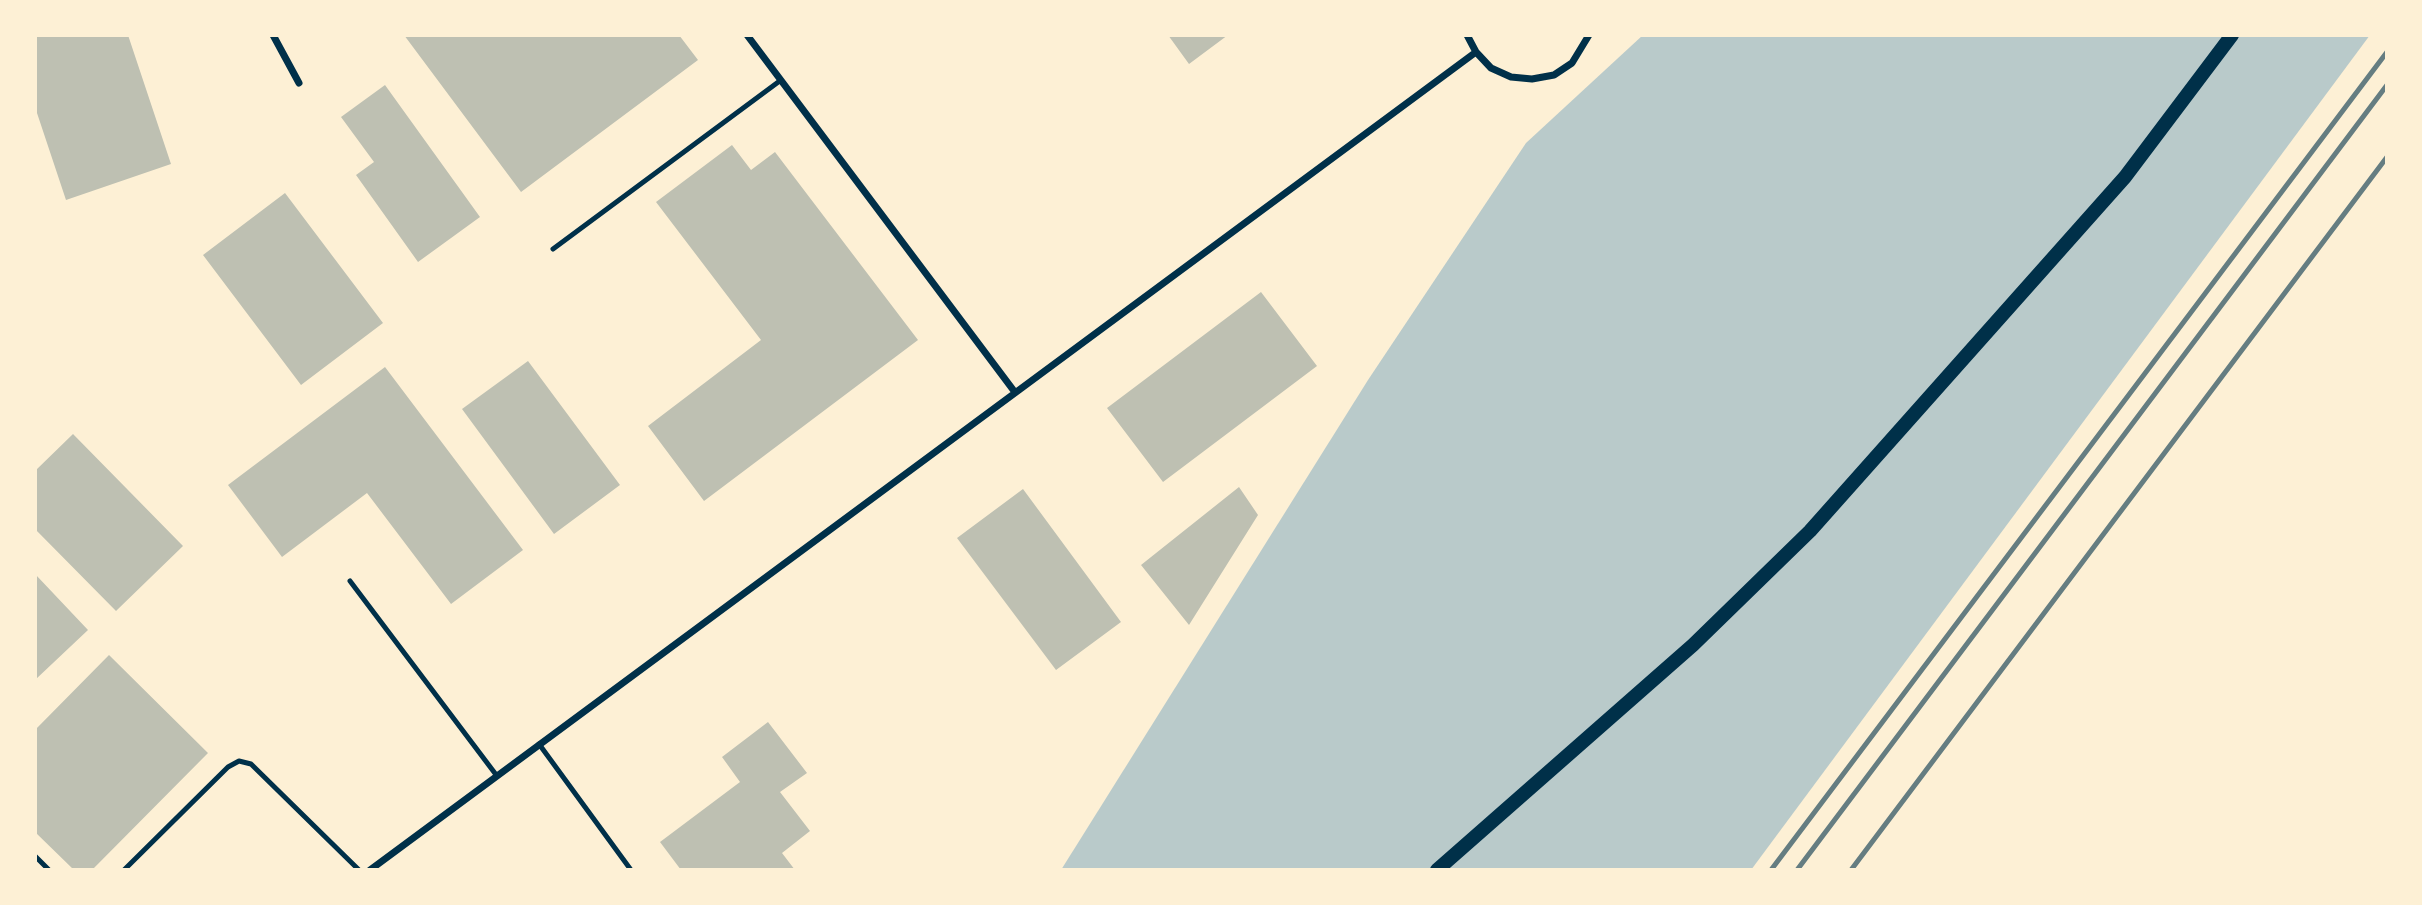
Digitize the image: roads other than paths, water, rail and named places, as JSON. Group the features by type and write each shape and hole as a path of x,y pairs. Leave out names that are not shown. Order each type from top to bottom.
{"main road":[{"path":"1437,870 1693,645 1810,531 2125,177 2232,35"}],"street":[{"path":"273,35 299,83"},
{"path":"747,35 1014,391"},
{"path":"1467,35 1476,52 1491,68 1532,79 1554,75 1572,63 1589,35"},
{"path":"370,870 1014,391 1476,52"}],"lane":[{"path":"553,249 781,79"},
{"path":"350,581 497,776"},
{"path":"539,744 631,870"},
{"path":"124,870 228,767 239,761 251,764 359,870"},
{"path":"35,856 49,870"}],"railway":[{"path":"1771,870 2387,52"},
{"path":"1797,870 2387,85"},
{"path":"1851,870 2387,157"}]}
